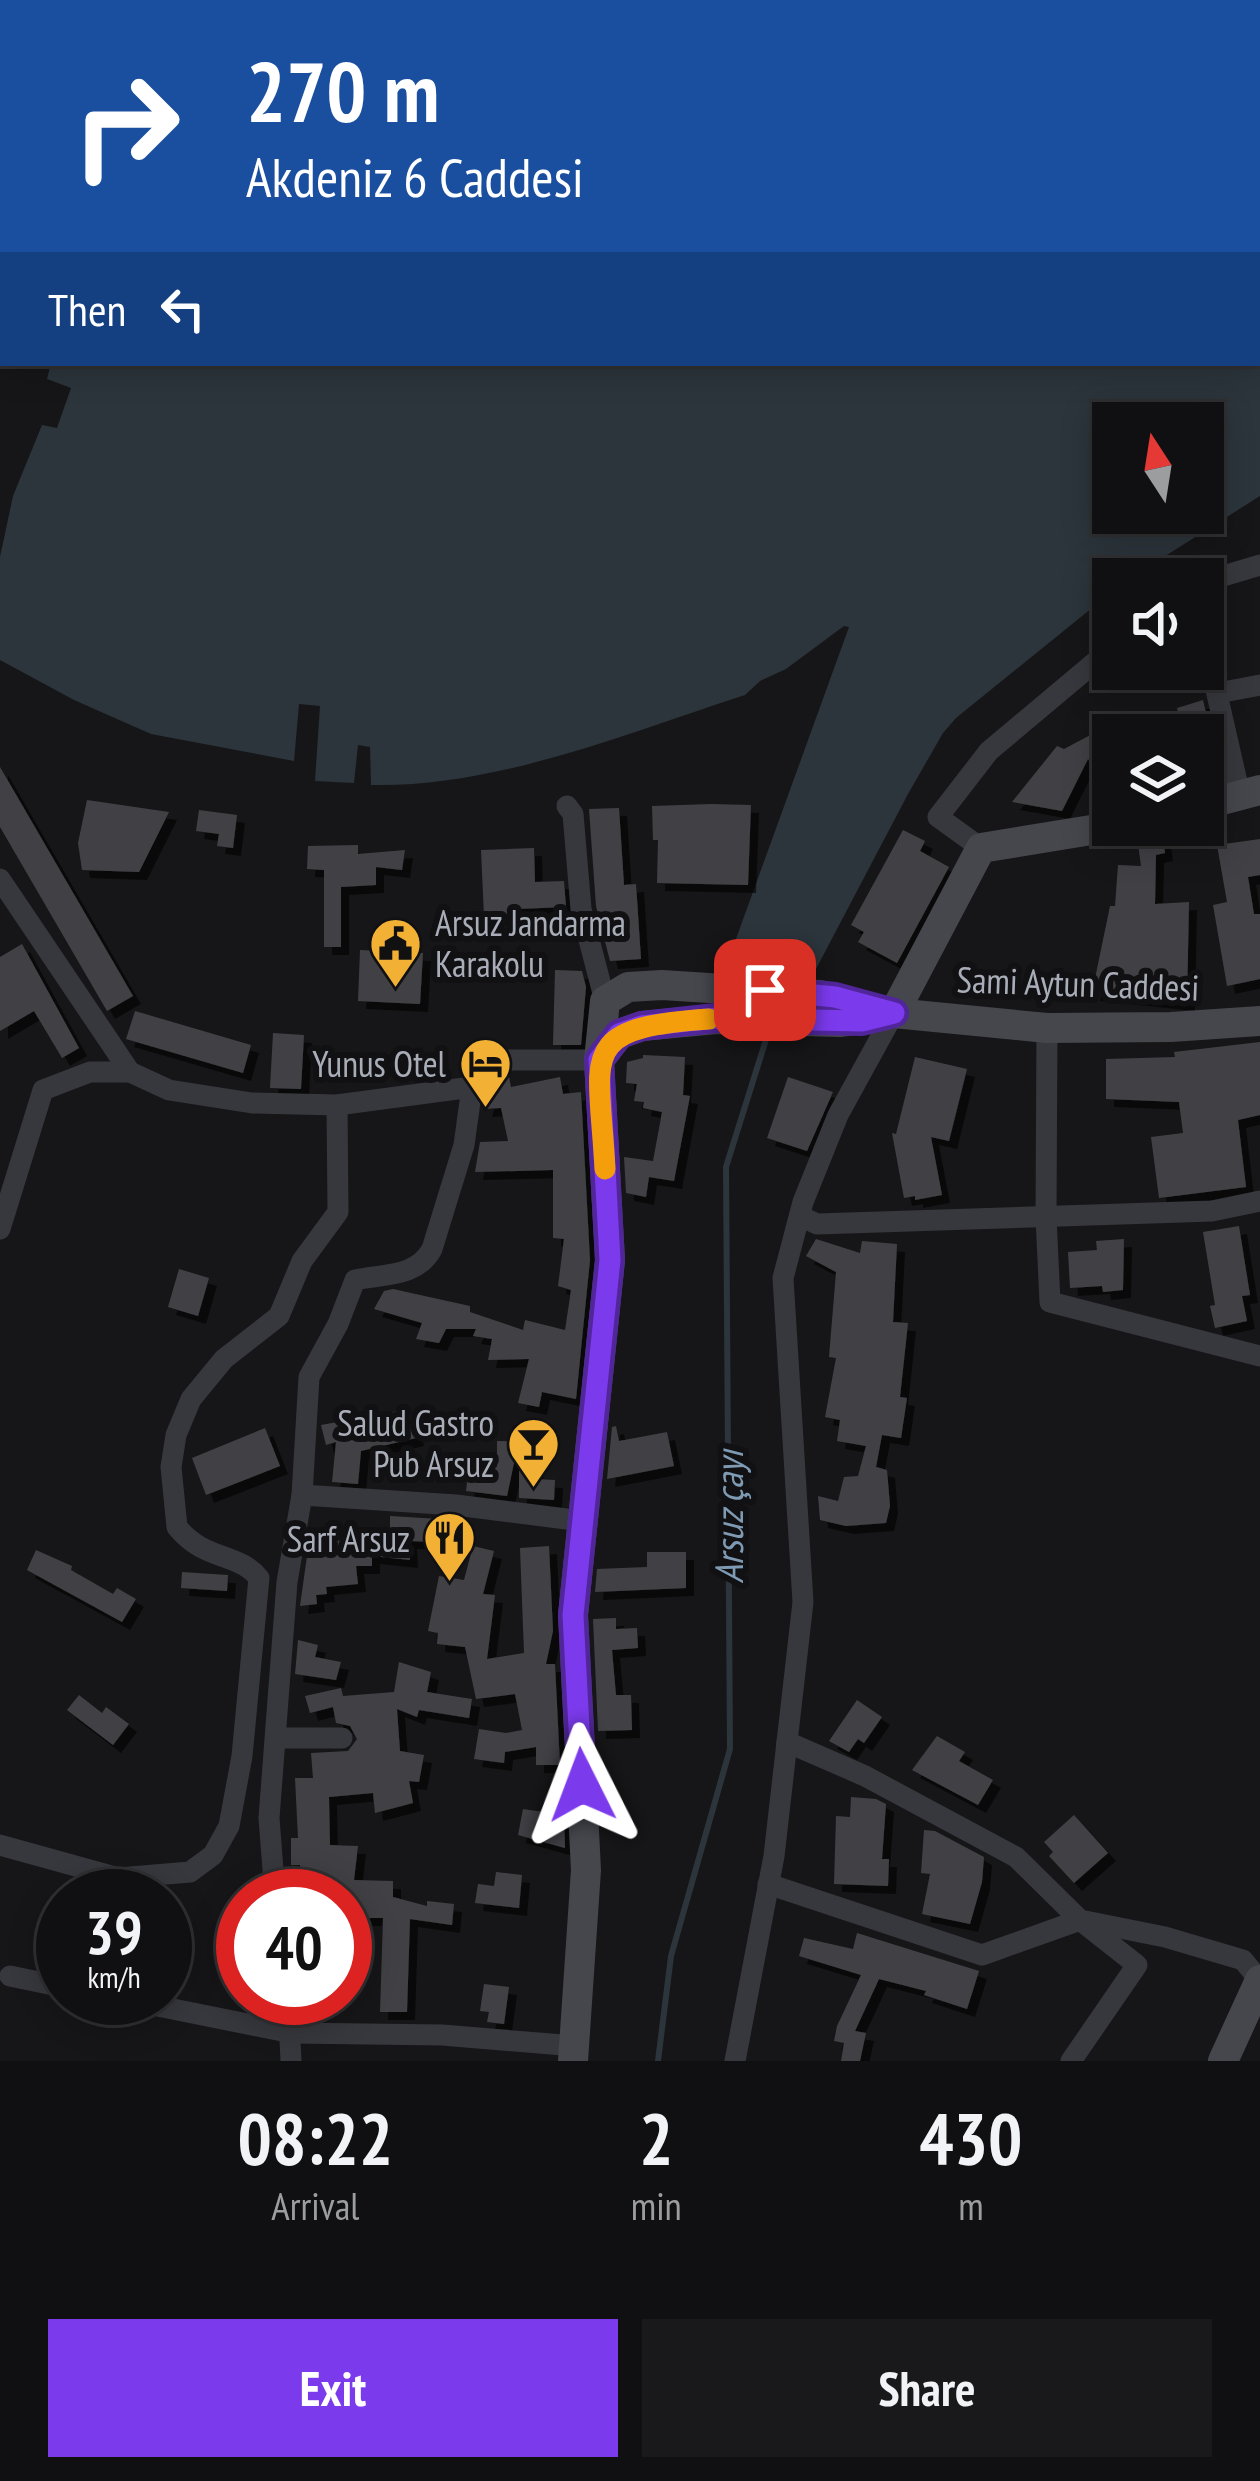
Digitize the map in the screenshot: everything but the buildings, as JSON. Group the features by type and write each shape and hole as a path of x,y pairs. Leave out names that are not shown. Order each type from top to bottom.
{"main road":[{"path":"894,1013 981,848 1092,830"},
{"path":"574,2054 586,1870 573,1615 610,1260 599,1060 605,1001 628,987 688,987 820,995 894,1013"},
{"path":"599,1060 619,1034 630,1028 688,1020 841,1022 894,1013"},
{"name":"Sami Aytun Caddesi","path":"894,1013 1047,1028 1193,1027 1260,1021"},
{"path":"1226,2055 1260,1980"},
{"path":"1226,2055 1260,2033"}],"street":[{"path":"1224,576 1260,565"},
{"path":"981,848 938,817 989,751 1092,665"},
{"path":"1218,693 1260,686"},
{"path":"1217,690 1250,792"},
{"path":"567,806 573,814 581,909 605,1001"},
{"path":"0,879 130,1072"},
{"path":"735,2061 768,1884 803,1602 783,1278 803,1202 838,1114 894,1013"},
{"path":"1047,1028 1050,1302 1260,1356"},
{"path":"273,1869 269,1818 287,1582 302,1495 309,1377 355,1280 424,1264 464,1145 472,1087 482,1071 498,1060 599,1060"},
{"path":"0,1229 44,1090 90,1072 130,1072 169,1090 252,1103 337,1105 472,1087"},
{"path":"0,1845 119,1878 190,1872 213,1855 230,1826 242,1756 259,1578 249,1566 209,1554 177,1527 171,1467 176,1435 191,1399 224,1359 279,1316 302,1261 338,1212 337,1105"},
{"path":"802,1217 817,1224 1046,1217 1212,1211 1260,1201"},
{"path":"302,1495 456,1505 582,1522"},
{"path":"277,1738 342,1738"},
{"path":"787,1742 866,1776 1016,1857 1080,1920 1137,1965"},
{"path":"768,1884 982,1955 1080,1920 1166,1937 1243,1960 1260,1980"},
{"path":"1071,2061 1137,1965 1166,1937"},
{"path":"10,1976 36,1981"},
{"path":"192,2013 292,2033 442,2036 574,2054"},
{"path":"291,2025 291,2061"}],"shaded area":[{"path":"50,366 1260,366 1260,496 1224,519 1224,402 1092,402 1092,534 1200,534 1162,558 1092,558 1092,608 943,733 816,969 724,972 849,627 745,695 561,755 465,778 371,785 370,747 358,745 354,783 315,781 320,706 299,704 294,761 151,734 0,660 0,557 13,496 42,425 57,428 71,388 47,379"}],"waterway":[{"name":"Arsuz çayı","path":"658,2061 671,1956 730,1749 726,1167 769,1030"}],"slow traffic":[{"path":"605,1169 599,1060 609,1045 630,1028 709,1019"}],"place":[{"name":"Arsuz Jandarma Karakolu","path":"396,989"},
{"name":"Yunus Otel","path":"485,1109"},
{"name":"Salud Gastro Pub Arsuz","path":"533,1489"},
{"name":"Sarf Arsuz","path":"449,1584"}],"route":[{"path":"582,1785 573,1615 610,1260 599,1060 619,1034 642,1026 716,1018 862,1021 894,1013 835,997 765,990"}]}
